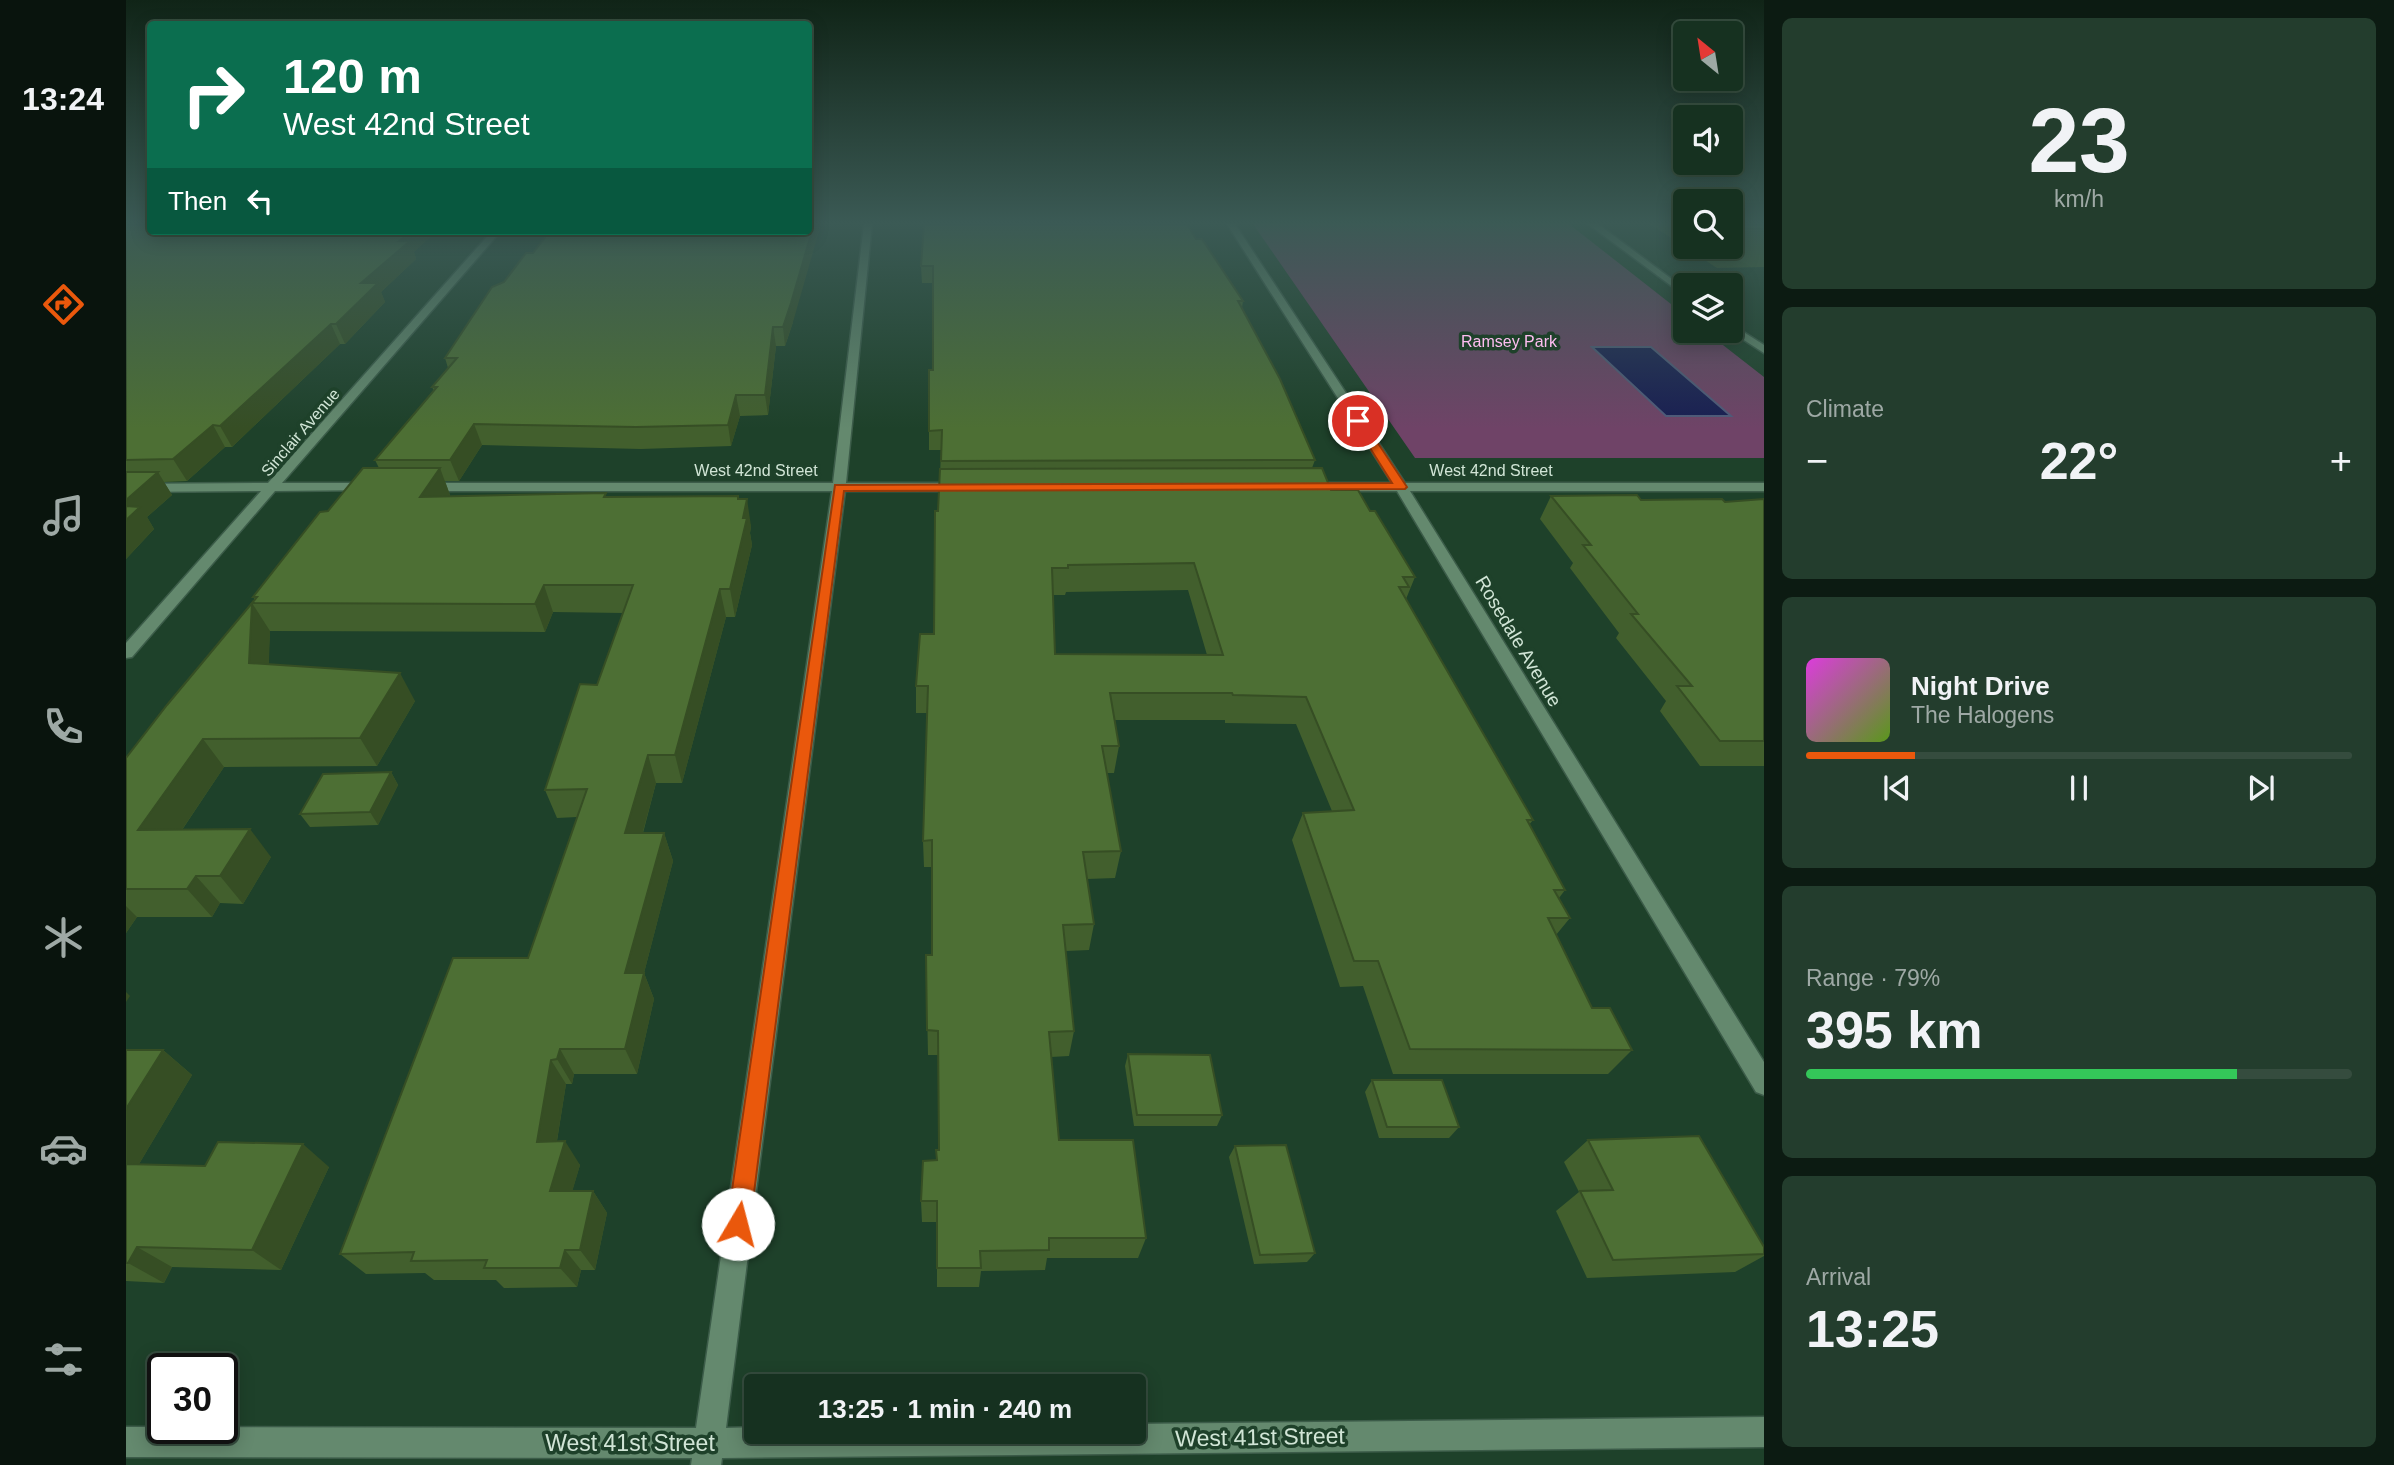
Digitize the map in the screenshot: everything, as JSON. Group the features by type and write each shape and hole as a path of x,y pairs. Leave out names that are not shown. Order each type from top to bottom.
{"street":[{"name":"Sinclair Avenue","path":"126,653 443,292"},
{"path":"707,1454 839,488 860,292"},
{"name":"Rosedale Avenue","path":"1275,292 1401,487 1764,1084"},
{"path":"1743,336 1764,351"},
{"path":"126,488 383,487"},
{"name":"West 42nd Street","path":"411,487 976,487"},
{"name":"West 42nd Street","path":"1291,487 1764,487"},
{"name":"West 41st Street","path":"126,1442 707,1454 1764,1432"}],"green space":[{"name":"Ramsey Park","path":"1300,292 1656,292 1673,306 1673,343 1720,343 1764,377 1764,458 1415,458"}],"shaded area":[{"path":"1592,347 1651,347 1731,416 1666,416"}],"building":[{"path":"126,292 368,292 220,426 213,425 173,459 126,460"},
{"path":"488,292 794,292 783,327 773,327 765,395 736,395 728,425 636,427 474,424 450,460 375,460 437,387 432,387 457,358 445,358"},
{"path":"933,292 1237,292 1243,301 1238,301 1280,379 1315,460 941,461 942,430 929,431 929,370 933,370"},
{"path":"363,468 440,468 420,497 606,493 604,497 738,496 738,499 747,499 743,518 747,518 730,589 720,589 675,755 648,755 625,833 664,833 625,973 644,973 625,1049 560,1049 557,1059 551,1060 537,1142 565,1141 550,1191 593,1191 580,1250 565,1250 560,1268 484,1268 487,1260 411,1261 414,1252 340,1254 453,958 528,958 587,789 545,790 580,684 597,685 633,585 544,585 535,604 252,603 257,597 253,597 320,512 328,511"},
{"path":"1322,468 1331,490 1358,490 1370,511 1375,511 1415,577 1403,577 1409,587 1399,587 1533,820 1527,820 1565,890 1554,890 1570,918 1548,918 1592,1008 1610,1008 1632,1050 1410,1049 1378,961 1354,961 1303,813 1354,810 1306,697 1232,693 1110,693 1119,746 1102,746 1121,851 1083,852 1094,924 1063,925 1074,1031 1049,1032 1059,1140 1133,1140 1146,1238 1049,1238 1049,1250 980,1251 981,1268 937,1268 937,1201 921,1201 923,1161 937,1160 936,1150 939,1150 938,1031 927,1030 926,955 932,955 932,840 923,841 928,686 916,686 920,634 934,634 935,511 938,511 940,469","holes":["1194,563 1223,655 1055,654 1052,568 1068,568 1068,565"]},
{"path":"126,472 158,472 126,500"},
{"path":"1637,495 1641,500 1722,499 1725,502 1764,499 1764,741 1720,741 1677,686 1692,686 1631,614 1638,614 1583,545 1591,545 1551,496"},
{"path":"126,506 140,507 126,520"},
{"path":"252,603 249,663 400,673 360,738 203,739 138,830 250,829 220,876 196,876 187,889 126,889 126,758"},
{"path":"391,772 370,812 300,814 323,774"},
{"path":"126,1050 163,1050 126,1109"},
{"path":"1128,1054 1210,1055 1222,1115 1137,1115"},
{"path":"1372,1080 1442,1080 1459,1127 1387,1127"},
{"path":"1699,1136 1764,1247 1764,1254 1613,1260 1580,1191 1613,1190 1588,1140"},
{"path":"218,1142 303,1144 252,1250 137,1247 126,1263 126,1164 205,1166"},
{"path":"1286,1145 1315,1253 1260,1255 1235,1146"}],"route":[{"path":"738,1224 839,488 1401,487 1358,421"}]}
